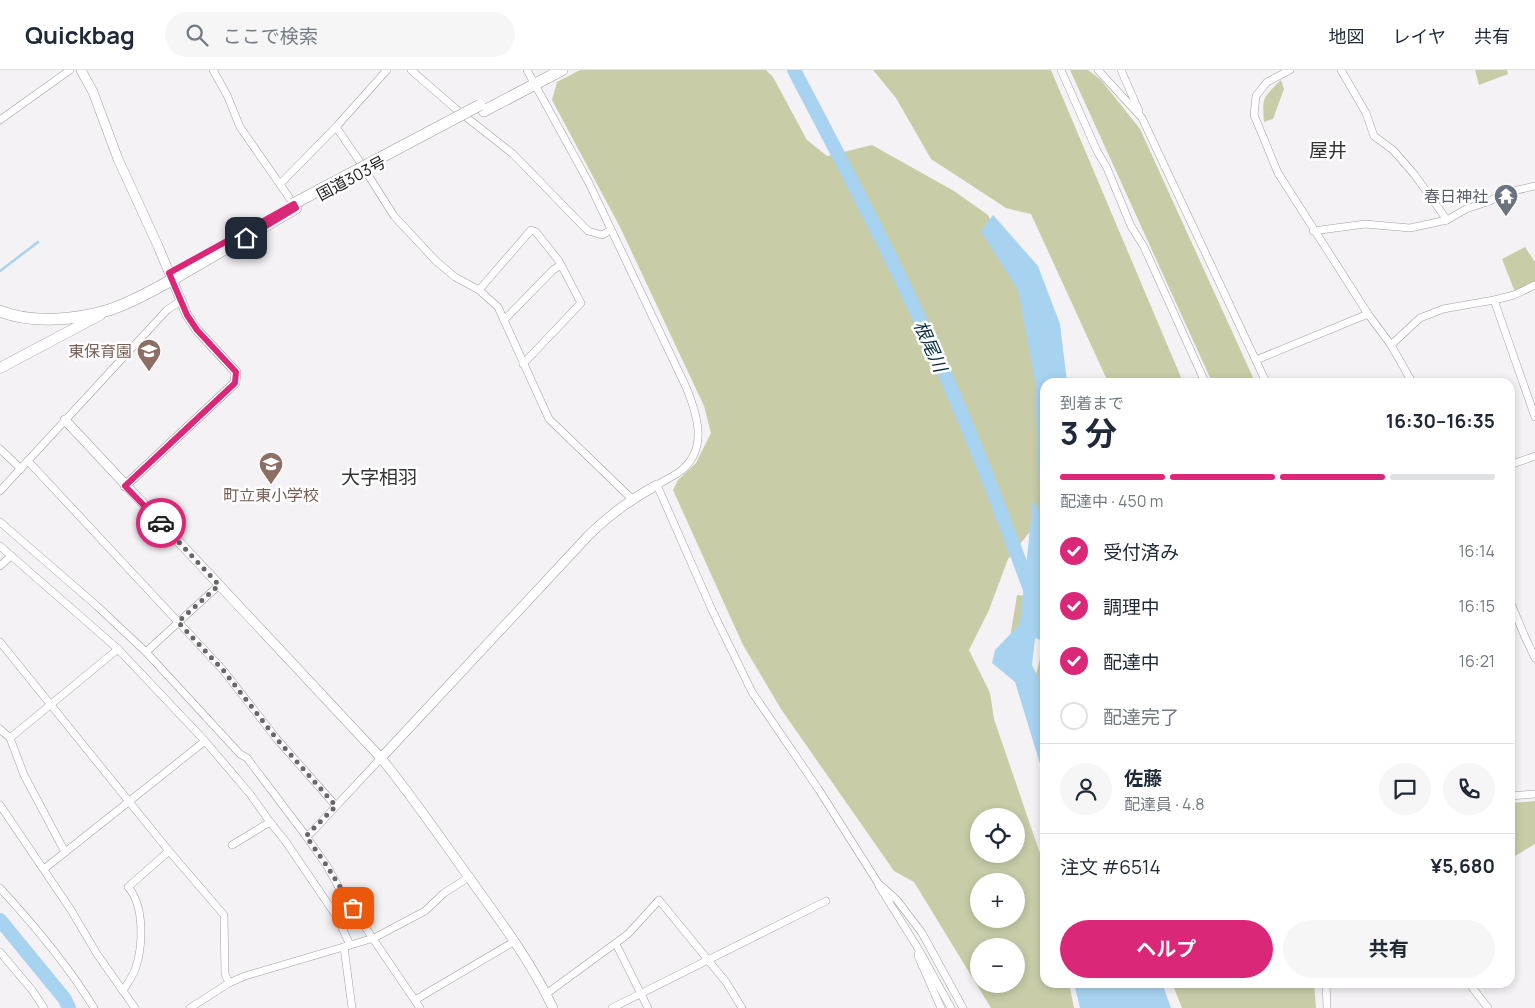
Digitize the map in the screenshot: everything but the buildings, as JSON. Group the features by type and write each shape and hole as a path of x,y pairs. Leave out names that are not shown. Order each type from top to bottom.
{"highway":[{"name":"国道303号","path":"0,311 12,316 27,318 54,318 82,316 110,309 295,206 482,108 531,78 562,70"},
{"name":"国道303号","path":"0,311 51,312 81,309 108,302 171,276"}],"main road":[{"path":"0,368 110,309"}],"street":[{"path":"0,120 70,70"},
{"path":"81,70 93,92 118,159 187,315 197,330 236,372 235,383 125,486"},
{"path":"213,70 227,95 240,127 295,206"},
{"path":"280,184 388,70"},
{"path":"412,70 456,109 513,154 588,231 602,235 612,230"},
{"path":"1061,70 1107,168 1131,226 1144,247 1203,378"},
{"path":"1098,70 1142,118"},
{"path":"1121,70 1264,378"},
{"path":"1290,70 1267,82 1256,96 1254,115 1278,173 1410,378"},
{"path":"1341,70 1366,114 1374,136 1393,150 1414,174 1447,220"},
{"path":"306,836 606,518 632,499 679,472 690,460 696,448 699,429 696,412 686,387 589,183 531,78"},
{"path":"336,127 394,216 436,261 455,277 478,290 498,306 550,420 632,499"},
{"path":"1314,231 1365,224 1410,228 1447,220 1466,209 1490,201 1504,193 1535,186"},
{"path":"478,290 531,230 536,232 561,265 581,303 523,364"},
{"path":"504,320 553,270 561,265"},
{"path":"1390,345 1420,318 1442,309 1514,295 1535,285"},
{"path":"0,491 167,310 182,300"},
{"path":"1494,300 1535,417"},
{"path":"1256,360 1368,314"},
{"path":"65,420 381,758 405,788 514,941 553,1008"},
{"path":"0,448 21,469"},
{"path":"1515,463 1535,456"},
{"path":"28,461 223,670 276,738 336,806"},
{"path":"657,485 716,618 752,692 819,790 878,883 897,900 922,933 963,1008"},
{"path":"0,522 97,606 146,652 240,754 247,758 327,866 342,893 420,1008"},
{"path":"0,546 118,649 205,741 250,794 286,842 337,917 347,946 350,1007"},
{"path":"0,566 11,556"},
{"path":"146,652 219,585"},
{"path":"1515,614 1535,658"},
{"path":"0,642 169,851 224,915 226,974 229,983"},
{"path":"10,738 118,649"},
{"path":"0,729 10,738 24,775 65,852"},
{"path":"44,868 205,741"},
{"path":"1515,796 1535,794"},
{"path":"0,804 44,868 97,954 135,1008"},
{"path":"232,845 270,822"},
{"path":"123,991 134,970 142,943 138,904 128,887 169,851"},
{"path":"190,1008 229,983 275,966 374,938 425,911 444,893 469,877"},
{"path":"878,883 879,888 920,950 951,1008"},
{"path":"0,888 26,916 67,968 94,1008"},
{"path":"546,994 616,944 628,934 659,900 726,982 742,1008"},
{"path":"612,1008 826,901"},
{"path":"415,1000 514,941"},
{"path":"616,944 648,1008"},
{"path":"920,950 918,956 941,1008"},
{"path":"0,952 32,990 44,1008"},
{"path":"1326,988 1326,1008"},
{"path":"1473,988 1488,1008"}],"green space":[{"path":"580,70 766,70 773,77 807,140 827,156 872,145 954,191 988,215 1031,302 1044,378 1040,378 1040,519 1008,559 989,610 969,650 990,693 994,719 1024,808 970,808 970,863 1025,863 1025,810 1040,853 1040,988 1070,988 1074,1008 991,1008 982,993 1025,993 1025,938 970,938 970,974 914,882 894,871 781,709 743,645 673,490 678,480 696,463 711,433 704,406 620,227 552,100 557,82"},
{"path":"873,70 1051,70 1181,378 1106,378 1031,214 1006,208 931,159 896,98"},
{"path":"1070,70 1088,70 1101,80 1140,129 1253,378 1210,378"},
{"path":"1475,70 1507,70 1508,74 1479,85"},
{"path":"1281,80 1284,89 1273,119 1264,122 1263,107 1265,98 1270,90"},
{"path":"1525,247 1535,262 1535,283 1515,292 1502,259"},
{"path":"1017,595 1040,597 1040,604 1009,644"},
{"path":"1040,658 1040,731 1028,708"},
{"path":"1535,801 1535,844 1515,856 1515,803"},
{"path":"1174,988 1314,988 1316,1008 1182,1008"}],"water":[{"path":"993,215 1038,266 1060,324 1067,378 1040,378 1040,511 1035,381 1018,290 981,231"},
{"path":"1033,500 1040,511 1040,640 1035,638 1032,665 1040,680 1040,764 1015,682 992,663 995,650 1020,624"},
{"path":"1075,988 1164,988 1171,1008 1080,1008"}],"waterway":[{"name":"根尾川","path":"794,70 880,236 942,368 982,463 1031,592"},
{"path":"0,271 38,242"},
{"path":"0,920 64,998 69,1008"}],"way so far":[{"path":"161,523 219,585 178,622 223,670 276,738 336,806 306,836 353,908"}],"place":[{"name":"春日神社","path":"1506,217"},
{"name":"東保育園","path":"149,372"},
{"name":"町立東小学校","path":"271,485"}],"district":[{"name":"屋井","path":"1328,150"},
{"name":"大字相羽","path":"379,477"}],"route":[{"path":"161,523 125,486 235,383 236,372 197,330 187,315 169,273 294,204 296,208 246,238"}]}
